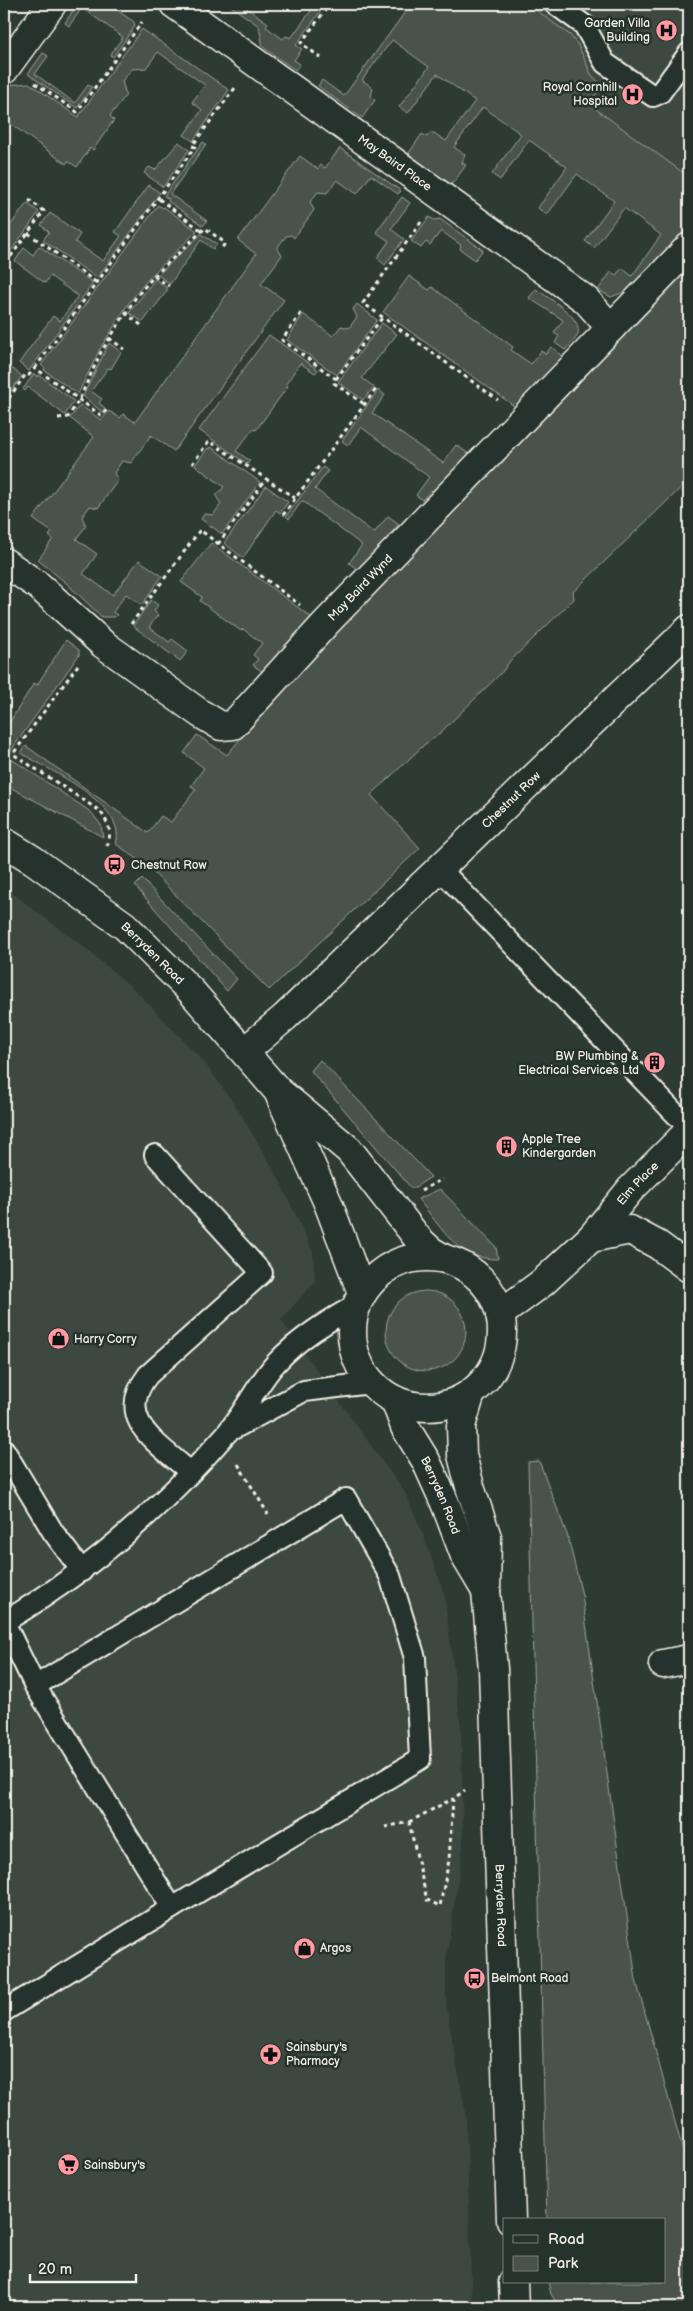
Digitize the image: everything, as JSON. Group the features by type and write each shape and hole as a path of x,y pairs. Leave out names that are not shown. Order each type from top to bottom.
{"street":[{"path":"4,70 52,4"},
{"name":"May Baird Place","path":"174,4 586,300 611,328"},
{"name":"May Baird Wynd","path":"4,562 46,591 103,644 214,723 225,728 237,724 285,667 326,623 689,247"},
{"name":"Chestnut Row","path":"245,1051 285,1018 689,629"},
{"name":"Berryden Road","path":"4,842 33,860 125,926 191,991 278,1090 349,1150 419,1240 431,1251 443,1258"},
{"name":"Berryden Road","path":"278,1090 328,1203 359,1299"},
{"name":"Elm Place","path":"500,1314 542,1283 591,1238 630,1190 689,1130"},
{"path":"591,1238 630,1230 658,1245 689,1268"},
{"path":"424,1256 443,1258 463,1265 480,1278 493,1294 500,1314 502,1332 500,1350 494,1366 484,1381 471,1393 453,1402 434,1407 414,1406 395,1400 371,1383 359,1366 352,1346 351,1325 359,1299 373,1278 397,1263 424,1256"},
{"name":"Berryden Road","path":"471,1393 461,1426 462,1455 470,1487 487,1537 486,1591 494,1669 511,2218"},
{"name":"Berryden Road","path":"395,1400 405,1427 426,1461 445,1503 464,1556 486,1591"},
{"path":"663,1664 689,1659"},
{"path":"513,2284 514,2307"}],"lane":[{"path":"555,4 584,25 605,63 653,96 660,93 689,53"},
{"path":"440,869 689,1130"},
{"path":"155,1155 262,1273 148,1375 139,1386 134,1400 135,1417 142,1430 190,1472"},
{"path":"172,1908 35,1686 4,1622 50,1594 82,1571 152,1511 224,1436 276,1363 315,1329 359,1299"},
{"path":"224,1436 304,1391 371,1383"},
{"path":"4,1450 53,1532 82,1571"},
{"path":"4,2011 420,1759 416,1658 390,1576 346,1499 35,1686"}],"path":[{"path":"321,58 301,43 330,4"},
{"path":"29,79 77,112 142,22"},
{"path":"4,405 26,374 29,375 35,368 159,199 195,147 192,146 236,86"},
{"path":"440,195 363,303 523,420"},
{"path":"159,199 202,231"},
{"path":"4,251 11,256 44,212 29,200"},
{"path":"58,418 68,417 79,400 109,338 125,313 154,276 205,228 225,243 222,248"},
{"path":"28,233 97,283"},
{"path":"154,276 169,286"},
{"path":"125,313 141,325"},
{"path":"301,313 282,340 336,379"},
{"path":"364,404 334,383 382,318"},
{"path":"109,338 124,349"},
{"path":"35,368 102,416 107,409"},
{"path":"283,515 376,389"},
{"path":"192,464 209,441 295,498"},
{"path":"218,544 266,479"},
{"path":"129,627 200,530 326,623"},
{"path":"81,662 13,754 100,811 111,832 106,848"},
{"path":"224,1436 282,1537"},
{"path":"385,1828 409,1822 453,1799 496,1768"},
{"path":"409,1822 427,1900 440,1906 449,1860 453,1799"}],"shaded area":[{"name":"Royal Cornhill Hospital","path":"450,4 689,4 689,177 599,111"},
{"path":"4,887 85,948 135,990 204,1062 239,1111 278,1177 313,1252 315,1281 281,1320 405,1493 423,1534 444,1593 461,1729 463,1847 446,1959 446,2004 466,2117 472,2307 4,2307"}],"green space":[{"path":"77,4 108,4 134,22 135,26 113,57 110,55 123,37 82,8 69,26 65,23"},
{"path":"228,4 241,4 268,23 266,27 283,39 286,36 291,38 316,4 326,4 296,45 302,49 294,60 300,64 295,70 263,47 259,26"},
{"path":"411,4 528,4 570,35 578,45 591,74 602,86 589,104 689,177 689,228 644,277 624,292 611,297 598,290 611,272 616,275 622,268 632,276 661,235 624,208 594,248 585,241 614,201 577,174 547,215 538,208 567,167 529,140 500,180 492,174 521,134 483,107 454,147 465,155 462,163 466,165 453,183 442,184 411,162 409,153 422,134 427,137 430,133 434,133 446,141 475,101 437,74 408,113 399,107 429,67 392,40 362,80 373,88 371,96 375,100 362,118 318,86 322,80 344,96"},
{"path":"142,29 229,90 193,141 184,135 202,110 192,102 205,85 158,52 146,68 132,69 122,81 126,95 110,116 114,120 93,150 90,148 77,167 68,161 66,164 4,119 4,89 7,85 29,83 78,117"},
{"path":"43,53 48,56 35,74 75,103 88,85 92,87 77,108 28,74"},
{"path":"179,142 189,150 163,187 144,173 149,167 155,170"},
{"path":"203,142 206,144 170,194 207,221 203,226 168,201 169,199 164,196"},
{"path":"340,148 401,191 398,194 371,175 357,194 337,180 327,193 318,192 310,202 314,210 294,238 291,235 286,236 277,248 282,255 261,284 284,300 174,451 151,435 131,463 122,461 114,473 118,480 98,508 90,506 82,517 86,526 76,539 97,554 83,574 113,595 139,560 162,576 142,605 126,594 113,612 117,615 115,617 102,617 65,582 38,560 53,539 49,536 52,532 33,519 94,437 70,418 80,405 101,420 109,411 120,418 123,414 135,422 256,254 238,240 300,156 318,169 321,165 325,168"},
{"path":"149,185 160,193 97,278 43,240 49,232 41,225 50,213 80,234 75,242 103,261 121,236 115,232"},
{"path":"402,197 410,203 391,229 404,239 385,265 377,258 389,241 376,232"},
{"path":"27,203 39,212 11,251 4,246 4,234"},
{"path":"158,205 164,207 197,231 149,278 128,304 100,349 78,394 44,370 45,368 41,365"},
{"path":"429,217 434,220 440,219 483,250 475,260 460,249 461,245 441,231 430,245 426,242 421,248 411,241"},
{"path":"201,234 217,244 213,249 201,240 170,284 158,275"},
{"path":"39,246 93,283 29,371 19,363 53,316 60,321 78,296 50,276 45,283 15,261 24,248 33,255"},
{"path":"689,264 689,480 573,592 574,599 509,662 503,671 436,737 425,744 371,795 420,848 269,990 146,865 116,844 116,829 110,815 98,802 66,779 21,753 26,746 148,833 161,816 171,822 196,789 191,786 204,768 184,753 197,735 227,755 293,675"},
{"path":"409,276 429,290 432,287 513,347 511,350 531,364 541,351 546,354 551,347 566,358 517,408 383,312"},
{"path":"155,279 167,288 167,291 143,322 129,313"},
{"path":"536,289 563,308 575,321 578,334 565,350 555,343 559,336 554,333 563,320 529,298"},
{"path":"357,304 377,320 337,375 287,340 303,314 333,336 341,326 349,328 357,317 353,309"},
{"path":"382,323 397,334 362,378 374,387 363,400 338,382"},
{"path":"269,335 318,370 315,373 300,363 286,384 288,386 256,430 253,429 236,451 250,461 247,464 199,430"},
{"path":"109,343 121,352 111,369 108,368 91,391 102,399 99,403 105,408 102,412 83,396"},
{"path":"6,364 22,376 4,400 4,378 7,372 4,370"},
{"path":"34,374 38,377 39,375 74,401 65,415 28,387 25,391 23,389"},
{"path":"378,390 385,395 372,413 443,463 456,445 472,456 437,494 431,490 422,500 416,495 429,477 361,427 348,445 342,441"},
{"path":"211,447 260,482 222,534 201,519 204,514 213,515 221,504 216,496 224,487 195,465 208,448 210,449"},
{"path":"323,467 328,471 315,489 374,533 388,516 399,524 390,534 394,537 361,572 349,563 362,545 302,501 289,519 286,516"},
{"path":"266,486 288,502 280,513 276,510 243,558 224,543"},
{"path":"211,543 315,620 263,672 253,665 258,659 253,655 262,643 243,629 241,631 200,601 202,597 181,582"},
{"path":"151,600 158,605 154,611 158,615 149,627 169,642 172,639 188,651 180,661 133,626"},
{"path":"66,640 79,650 79,655 7,756 91,812 101,825 103,837 4,784 4,727 6,728 34,683 37,685"},
{"path":"142,879 237,979 227,991 135,886"},
{"path":"320,1060 431,1177 412,1189 311,1071"},
{"path":"440,1189 496,1247 498,1259 484,1258 472,1254 461,1248 443,1231 418,1199"},
{"path":"418,1291 434,1291 455,1302 466,1323 466,1339 455,1360 434,1371 418,1371 404,1365 392,1353 386,1339 386,1323 392,1309 404,1297"},
{"path":"539,1461 568,1537 582,1595 636,1980 689,2173 689,2307 559,2307 551,2294 548,2284 666,2284 666,2218 547,2218 528,1462"}],"place":[{"name":"Garden Villa Building","path":"666,30"},
{"name":"Royal Cornhill Hospital","path":"633,94"},
{"name":"Chestnut Row","path":"115,865"},
{"name":"BW Plumbing & Electrical Services Ltd","path":"655,1063"},
{"name":"Apple Tree Kindergarden","path":"506,1146"},
{"name":"Harry Corry","path":"58,1339"},
{"name":"Argos","path":"304,1948"},
{"name":"Belmont Road","path":"475,1978"},
{"name":"Sainsbury's Pharmacy","path":"270,2054"},
{"name":"Sainsbury's","path":"68,2165"}]}
